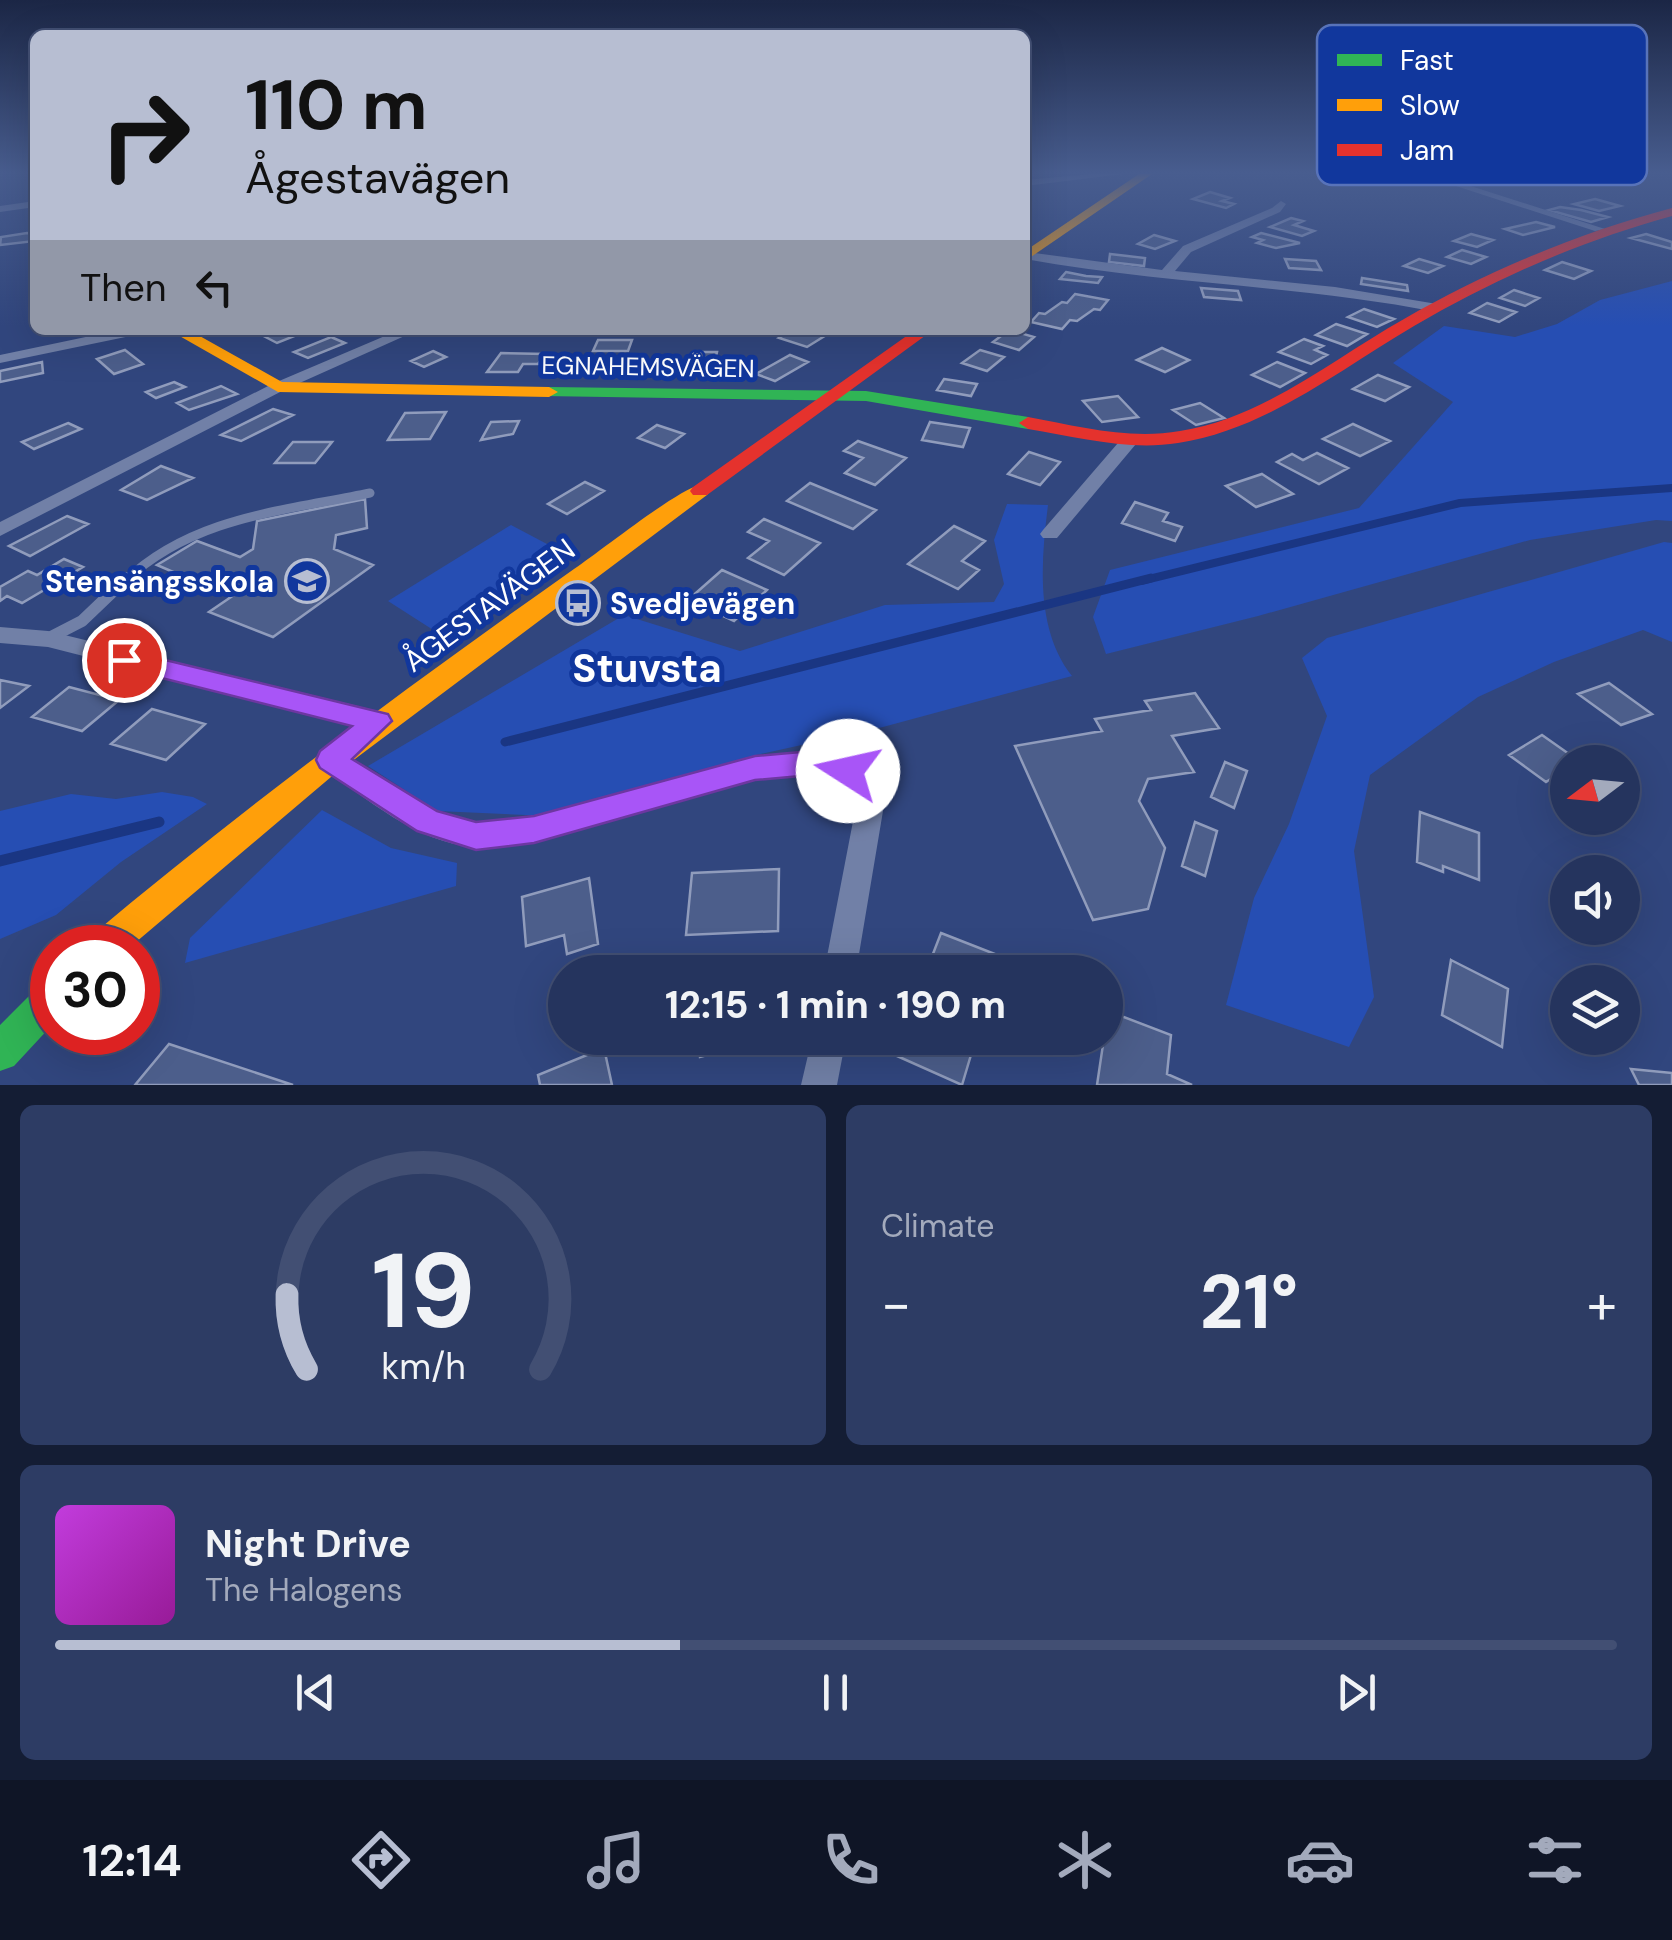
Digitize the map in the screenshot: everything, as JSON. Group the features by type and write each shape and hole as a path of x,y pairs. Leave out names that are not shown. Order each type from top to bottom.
{"street":[{"path":"1030,254 1072,225"},
{"path":"1164,276 1187,249 1243,225"},
{"path":"1585,225 1599,229"},
{"name":"EGNAHEMSVÄGEN","path":"186,335 278,387 866,396 1130,440 1163,440 1221,429 1547,248 1618,225"},
{"path":"1030,258 1164,276 1320,287 1437,308"},
{"path":"0,360 117,335"},
{"path":"0,530 278,387 400,335"},
{"name":"ÅGESTAVÄGEN","path":"129,925 202,860 378,721 918,335"},
{"path":"1050,534 1130,440"},
{"path":"0,635 48,639 378,721"},
{"path":"330,760 428,822 476,836 534,830 755,768 823,762 848,771 863,787 869,811 843,955"},
{"path":"0,1052 30,1021"},
{"path":"820,1085 826,1055"}],"lane":[{"path":"48,639 82,622 135,571 183,537 241,519 370,494"}],"shaded area":[{"path":"1672,281 1672,521 1656,520 1530,540 1106,654 1093,617 1110,570 1359,508 1453,402 1393,363 1444,326 1515,337 1557,324 1600,300"},
{"path":"1007,504 1048,505 1043,571 1046,616 1060,657 1072,676 883,727 756,755 550,816 437,811 368,766 624,615 740,651 885,605 994,602 1004,584 994,540"},
{"path":"511,525 564,553 441,635 388,601"},
{"path":"1664,542 1672,543 1672,642 1643,630 1554,662 1478,697 1370,775 1354,851 1374,997 1349,1047 1226,1005 1254,898 1289,824 1327,716 1302,658 1327,638"},
{"path":"162,792 193,797 207,804 121,862 56,915 0,939 0,811 71,794 116,799"},
{"path":"322,810 391,848 457,863 456,886 185,963 190,938"}],"building":[{"path":"1295,225 1314,231 1302,236 1270,227"},
{"path":"1524,225 1555,227 1523,235 1505,229"},
{"path":"30,233 30,242 0,245 1,237"},
{"path":"1261,233 1300,243 1276,248 1257,243 1263,240 1252,237"},
{"path":"1471,234 1493,240 1477,247 1454,241"},
{"path":"1646,234 1672,242 1672,249 1631,238"},
{"path":"1154,235 1175,241 1155,249 1138,244"},
{"path":"1462,250 1486,257 1471,264 1447,257"},
{"path":"1110,254 1145,258 1144,266 1109,262"},
{"path":"1285,259 1316,261 1321,270 1289,268"},
{"path":"1419,259 1443,266 1428,273 1404,266"},
{"path":"1562,262 1591,271 1574,279 1545,270"},
{"path":"1066,272 1102,277 1098,283 1060,279"},
{"path":"1362,278 1407,285 1408,291 1361,284"},
{"path":"1201,288 1238,291 1241,300 1204,297"},
{"path":"1514,290 1539,298 1525,306 1500,298"},
{"path":"1075,294 1108,300 1100,310 1094,309 1077,321 1070,320 1062,329 1031,322 1039,313 1067,303"},
{"path":"1487,303 1516,312 1499,322 1470,313"},
{"path":"1364,309 1394,319 1377,327 1348,317"},
{"path":"1336,324 1367,334 1347,346 1316,335"},
{"path":"262,335 297,335 277,343"},
{"path":"784,335 826,335 807,347 779,338"},
{"path":"1002,335 1034,337 1019,350 993,342"},
{"path":"331,337 345,343 308,358 294,352"},
{"path":"1304,339 1323,346 1315,350 1327,355 1311,364 1279,352"},
{"path":"598,340 632,340 628,351 593,351"},
{"path":"1162,348 1189,360 1165,372 1137,360"},
{"path":"125,350 143,364 114,374 97,359"},
{"path":"980,350 1004,357 987,371 962,363"},
{"path":"433,351 446,357 424,367 411,361"},
{"path":"693,352 717,352 714,366 690,367"},
{"path":"501,353 545,354 538,364 523,364 518,372 487,372"},
{"path":"790,355 808,362 775,381 756,374"},
{"path":"42,362 43,373 0,382 0,371"},
{"path":"1277,362 1305,373 1280,387 1252,375"},
{"path":"1378,375 1409,387 1385,401 1353,389"},
{"path":"944,379 977,384 971,396 937,390"},
{"path":"174,382 185,387 156,398 146,392"},
{"path":"221,386 237,394 189,410 177,403"},
{"path":"1118,396 1138,417 1102,422 1083,401"},
{"path":"1200,403 1224,418 1196,425 1173,410"},
{"path":"273,409 293,415 241,441 221,435"},
{"path":"446,412 430,439 388,440 405,413"},
{"path":"519,421 513,434 481,440 491,422"},
{"path":"930,422 970,428 963,447 922,440"},
{"path":"68,423 81,429 34,449 22,442"},
{"path":"1353,424 1390,441 1360,456 1323,439"},
{"path":"657,425 684,434 665,448 638,438"},
{"path":"858,441 906,458 875,485 845,473 863,458 844,451"},
{"path":"293,442 332,442 315,463 275,463"},
{"path":"1029,452 1060,462 1040,485 1008,474"},
{"path":"1317,453 1348,468 1319,484 1277,462 1292,454 1303,460"},
{"path":"161,466 193,478 147,500 121,490"},
{"path":"1262,474 1293,494 1256,507 1226,486"},
{"path":"585,482 604,491 567,514 548,504"},
{"path":"810,483 876,510 853,529 787,501"},
{"path":"365,499 367,528 336,535 334,549 373,565 273,637 209,612 231,597 157,565 197,541 240,557 253,549 257,521"},
{"path":"1135,502 1168,513 1163,521 1182,527 1175,541 1122,523"},
{"path":"67,516 88,524 30,556 9,546"},
{"path":"764,519 820,543 784,575 748,558 769,541 748,532"},
{"path":"954,526 985,541 962,561 979,570 958,589 908,564"},
{"path":"64,559 83,567 22,603 7,596 0,601 0,587 28,571 37,575"},
{"path":"722,570 767,590 734,621 688,600"},
{"path":"0,680 29,686 0,708"},
{"path":"1609,683 1652,714 1621,725 1578,694"},
{"path":"69,687 119,700 82,731 32,717"},
{"path":"1195,693 1219,728 1172,736 1194,772 1148,779 1139,801 1165,848 1148,909 1093,920 1015,746 1102,731 1095,719 1151,710 1145,701"},
{"path":"152,709 205,724 166,760 111,744"},
{"path":"1542,735 1556,745 1550,745 1550,779 1546,782 1509,755"},
{"path":"1225,762 1247,771 1234,808 1211,797"},
{"path":"1420,812 1479,833 1479,880 1443,866 1443,872 1417,862"},
{"path":"1195,822 1217,831 1205,876 1182,866"},
{"path":"779,869 778,931 686,935 692,873"},
{"path":"589,878 598,944 567,954 564,935 526,946 522,897"},
{"path":"941,933 997,955 933,955"},
{"path":"1451,960 1508,989 1502,1047 1442,1015"},
{"path":"1123,1017 1171,1035 1167,1074 1192,1085 1097,1085 1101,1055 1123,1055"},
{"path":"169,1044 293,1085 135,1085"},
{"path":"587,1055 606,1055 612,1085 540,1085 538,1075"},
{"path":"897,1055 971,1055 962,1085"},
{"path":"1631,1069 1672,1073 1672,1085 1639,1085"}],"waterway":[{"path":"1141,581 1460,503 1672,488"},
{"path":"505,742 1151,578"},
{"path":"0,861 159,822"}],"traffic: fast":[{"path":"549,392 866,396 1028,423"},
{"path":"0,1052 30,1021"}],"traffic: slow":[{"path":"1030,254 1072,225"},
{"path":"186,335 278,387 549,392"},
{"path":"129,925 320,769 700,491"}],"traffic: jam":[{"path":"1028,423 1142,439 1211,430 1271,405 1474,287 1571,244 1629,225"},
{"path":"700,491 918,335"}],"place":[{"name":"Stensängsskola","path":"307,581"},
{"name":"Svedjevägen","path":"578,603"}],"district":[{"name":"Stuvsta","path":"647,668"}],"route":[{"path":"124,660 378,721 330,760 428,822 476,836 534,830 755,768 823,762 848,771"}]}
